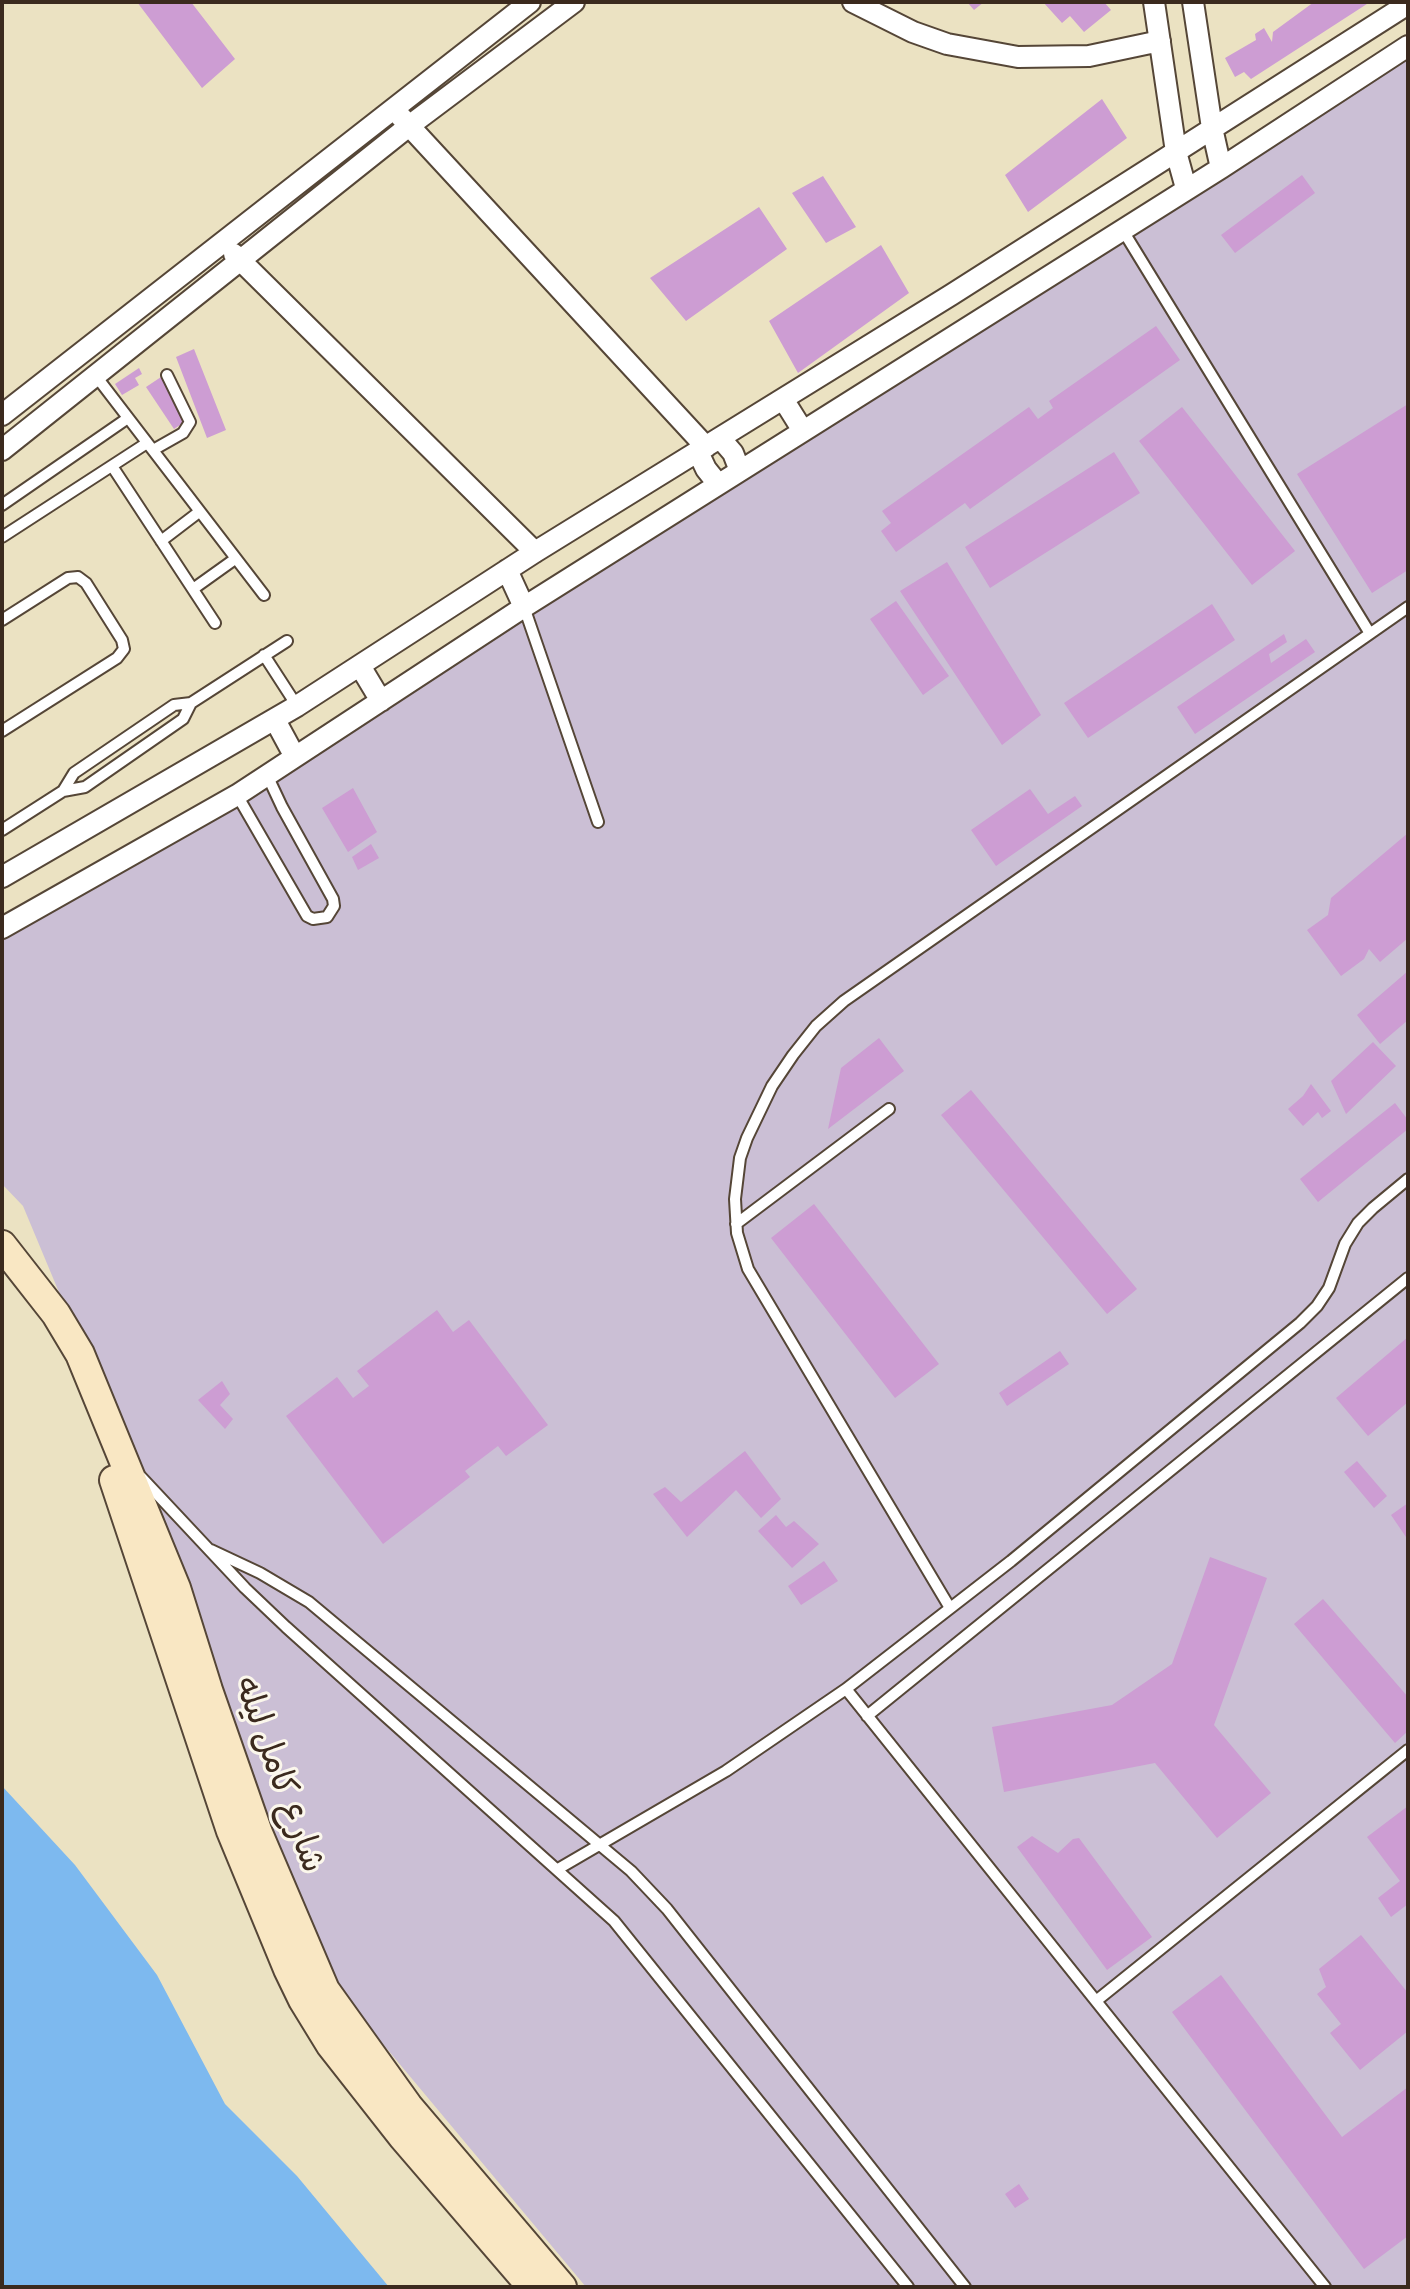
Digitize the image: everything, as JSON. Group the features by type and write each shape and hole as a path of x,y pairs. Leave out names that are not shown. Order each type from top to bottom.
{"street":[{"path":"2,415 530,2"},
{"path":"2,450 409,126 574,2"},
{"path":"853,2 913,32 947,44 994,54 1054,58 1089,56 1160,41"},
{"path":"1154,2 1176,152 1186,188"},
{"path":"1193,2 1221,168"},
{"path":"2,877 275,720 535,552 951,295 1407,3"},
{"path":"2,928 237,795 524,607 1221,168 1408,46"},
{"path":"393,107 708,446 733,453 740,471"},
{"path":"1102,196 1122,229"},
{"path":"256,217 272,237"},
{"path":"223,243 535,552"},
{"path":"951,295 970,326"},
{"path":"78,355 96,376"},
{"path":"783,399 803,431"},
{"path":"708,446 706,469 718,484"},
{"path":"507,570 524,607"},
{"path":"360,666 381,701"},
{"path":"275,720 295,757"},
{"name":"شارع كامل ليله","path":"2,1245 56,1314 80,1354 176,1588 258,1833 325,1990 408,2106 562,2287"},
{"name":"شارع كامل ليله","path":"2,1269 55,1338 96,1425 231,1831 303,2000 330,2044 403,2137 532,2287"},
{"path":"96,1425 126,1461"}],"lane":[{"path":"1122,229 1369,632"},
{"path":"2,537 112,466 183,433 190,422 189,415 167,375"},
{"path":"96,376 264,595"},
{"path":"2,505 128,418"},
{"path":"112,466 215,623"},
{"path":"161,541 199,512"},
{"path":"193,589 235,559"},
{"path":"2,620 68,578 78,577 86,583 108,617 124,649 117,658 2,731"},
{"path":"524,607 598,822"},
{"path":"950,1608 748,1269 736,1224 736,1179 747,1138 793,1055 825,1018 873,978 1408,607"},
{"path":"63,791 74,773 174,705 191,703 287,641"},
{"path":"264,655 297,706"},
{"path":"2,830 63,791 85,787 183,719 191,703"},
{"path":"237,795 307,916 320,920 327,917 334,906 333,899 267,775"},
{"path":"736,1224 889,1109"},
{"path":"558,1869 726,1771 846,1689 950,1608 1300,1323 1329,1288 1345,1244 1358,1223 1408,1179"},
{"path":"867,1716 1408,1278"},
{"path":"126,1461 286,1627 558,1869 632,1941 908,2287"},
{"path":"206,1547 260,1573 309,1602 631,1871 667,1909 965,2287"},
{"path":"846,1689 1325,2287"},
{"path":"1096,2001 1408,1750"}],"shaded area":[{"path":"1408,54 1408,2287 586,2287 311,1958 119,1436 23,1206 2,1184 2,928"}],"water":[{"path":"2,1786 75,1865 157,1975 225,2104 297,2176 389,2287 2,2287"}],"building":[{"path":"137,2 191,2 235,59 202,88"},
{"path":"967,2 984,2 974,10"},
{"path":"1043,2 1104,2 1111,10 1084,32 1070,16 1062,23"},
{"path":"1314,2 1370,2 1251,79 1244,72 1235,77 1225,58 1256,40 1255,34 1264,28 1272,42 1273,32"},
{"path":"1102,99 1127,138 1028,212 1005,175"},
{"path":"1302,175 1315,193 1235,253 1221,235"},
{"path":"823,176 856,227 826,243 792,193"},
{"path":"759,207 787,249 686,321 650,278"},
{"path":"881,245 909,293 798,373 769,321"},
{"path":"1156,326 1180,360 970,509 965,503 896,552 881,531 891,523 882,511 1029,407 1038,419 1053,408 1049,401"},
{"path":"194,349 226,430 207,438 176,357"},
{"path":"139,368 142,374 135,378 139,385 122,395 115,384"},
{"path":"161,377 189,419 174,429 146,387"},
{"path":"1408,404 1408,570 1372,593 1297,474"},
{"path":"1182,407 1295,551 1252,585 1139,441"},
{"path":"1114,452 1140,493 990,588 965,547"},
{"path":"947,562 1041,715 1002,745 900,591"},
{"path":"896,601 949,676 923,695 870,619"},
{"path":"1212,604 1235,640 1088,738 1064,703"},
{"path":"1284,634 1287,642 1269,654 1271,663 1306,639 1315,652 1195,734 1177,707"},
{"path":"353,788 377,832 348,852 322,808"},
{"path":"1030,789 1048,814 1075,796 1082,806 996,866 971,830"},
{"path":"1408,833 1408,938 1380,962 1369,949 1364,959 1341,976 1307,930 1328,915 1331,898"},
{"path":"371,844 379,858 358,870 352,857"},
{"path":"1408,971 1408,1020 1380,1044 1357,1015"},
{"path":"879,1038 904,1071 828,1129 841,1068"},
{"path":"1373,1042 1396,1066 1346,1114 1331,1081"},
{"path":"1311,1084 1331,1111 1322,1118 1318,1112 1303,1126 1288,1109"},
{"path":"971,1090 1137,1289 1107,1314 941,1115"},
{"path":"1395,1103 1408,1120 1408,1129 1318,1202 1300,1179"},
{"path":"814,1204 939,1364 895,1398 771,1238"},
{"path":"437,1310 453,1332 469,1320 548,1425 506,1456 498,1446 465,1471 470,1477 383,1544 286,1416 337,1377 353,1398 369,1386 357,1371"},
{"path":"1408,1337 1408,1402 1368,1436 1336,1398"},
{"path":"1060,1351 1069,1364 1007,1406 999,1393"},
{"path":"222,1381 230,1394 220,1405 233,1419 225,1429 198,1400"},
{"path":"745,1451 781,1499 761,1518 736,1490 687,1537 653,1494 665,1487 681,1502"},
{"path":"1357,1461 1387,1496 1374,1508 1344,1472"},
{"path":"1408,1503 1408,1540 1391,1515"},
{"path":"776,1515 786,1527 794,1521 819,1544 792,1568 758,1531"},
{"path":"1210,1557 1267,1578 1214,1725 1271,1793 1217,1838 1155,1763 1004,1792 992,1727 1112,1705 1172,1664"},
{"path":"824,1561 838,1581 801,1605 788,1586"},
{"path":"1323,1599 1408,1697 1408,1731 1395,1743 1294,1624"},
{"path":"1408,1806 1408,1904 1391,1917 1378,1898 1400,1881 1367,1837"},
{"path":"1032,1836 1058,1853 1073,1839 1079,1838 1152,1937 1107,1970 1017,1847"},
{"path":"1361,1935 1408,1993 1408,2031 1360,2070 1330,2033 1341,2024 1317,1994 1326,1987 1319,1969"},
{"path":"1221,1975 1342,2137 1408,2087 1408,2236 1364,2269 1172,2012"},
{"path":"1019,2184 1029,2199 1015,2208 1005,2194"}]}
